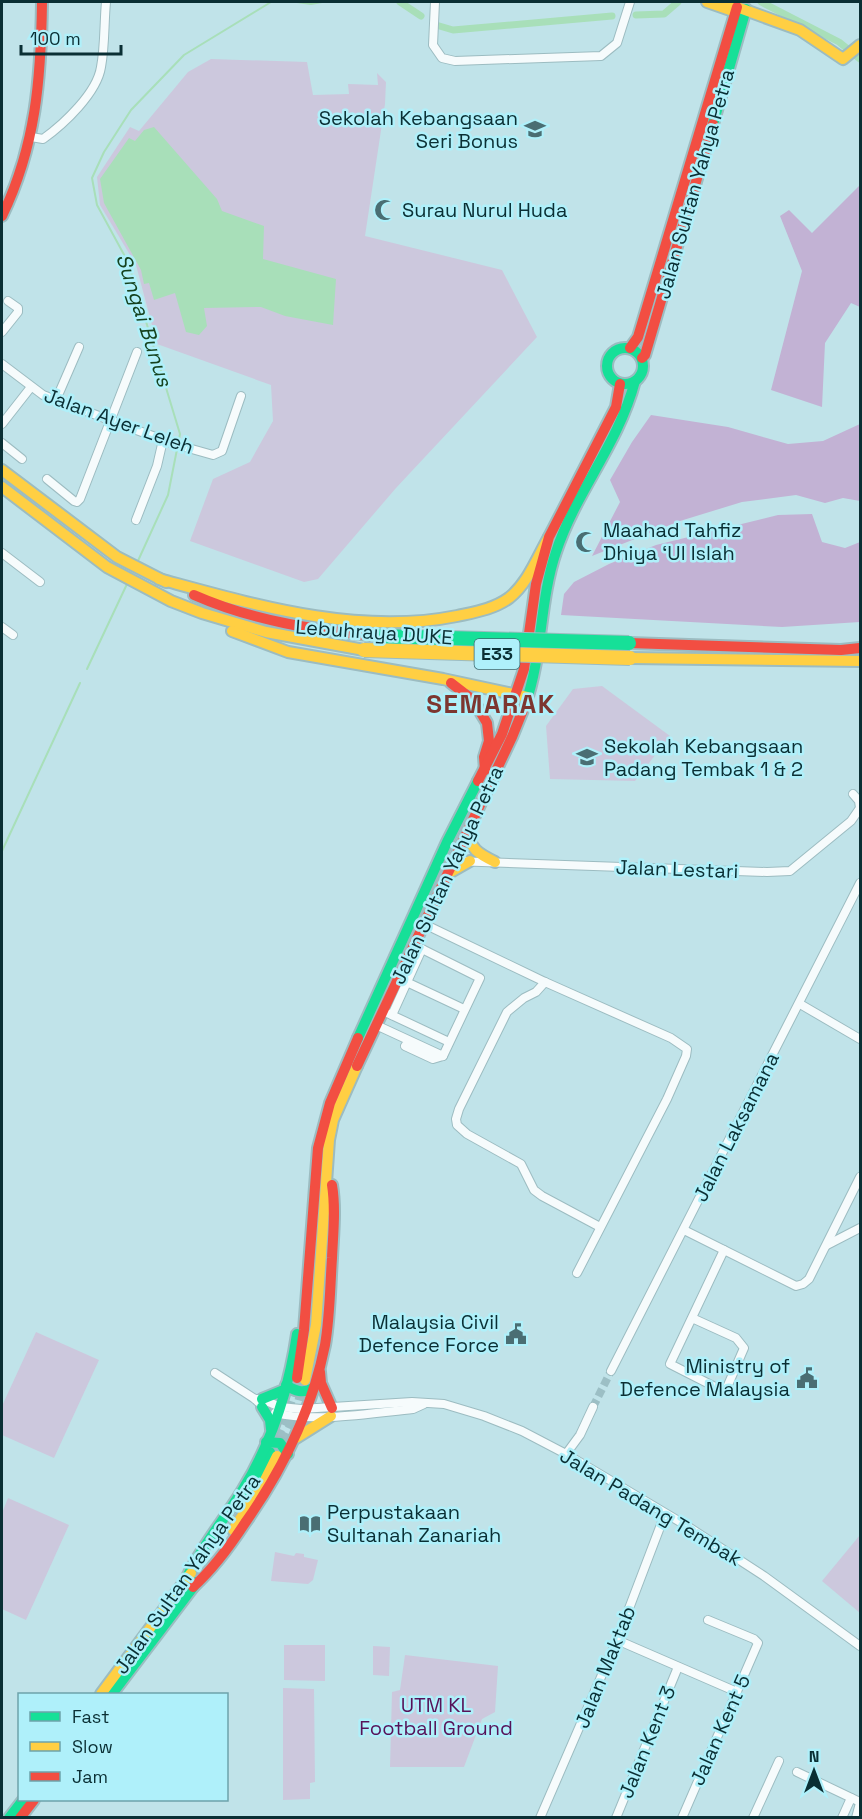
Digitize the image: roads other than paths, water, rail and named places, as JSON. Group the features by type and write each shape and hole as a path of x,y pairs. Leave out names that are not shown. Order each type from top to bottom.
{"main road":[{"path":"2,216 31,137 42,27 42,2"},
{"path":"716,3 767,17 800,30 840,58 855,50"},
{"path":"716,3 734,33 756,19 767,17"},
{"name":"Jalan Sultan Yahya Petra","path":"630,348 638,337 742,11"},
{"name":"Jalan Sultan Yahya Petra","path":"297,1384 304,1330 320,1138 330,1103 447,842 536,669 544,602 556,551 628,409 635,381 642,374 642,358 645,355 734,33"},
{"path":"635,381 620,384 611,379 608,374 607,361 612,352 617,349 630,348 642,358"},
{"name":"Jalan Sultan Yahya Petra","path":"297,1384 316,1325 329,1140 333,1120 376,1025 387,1013 403,980 418,947 424,924 508,745 522,696 536,584 549,537 616,408 620,384"},
{"name":"Lebuhraya DUKE","path":"2,470 114,563"},
{"name":"Lebuhraya DUKE","path":"2,487 177,603 228,622 280,636 364,650 630,658 861,661"},
{"path":"159,579 231,598 340,619 378,622 443,620 502,603 513,595 522,585 549,537"},
{"name":"Lebuhraya DUKE","path":"138,576 159,579 232,611 284,625 378,636 841,650 861,648"},
{"path":"177,603 209,623 288,652 443,679 522,696"},
{"path":"443,679 457,686 472,698 484,715 489,735 484,755 485,770"},
{"path":"468,827 468,840 471,848 495,862"},
{"path":"447,842 451,867"},
{"path":"426,887 438,873 470,861"},
{"path":"275,1447 296,1438 331,1412 321,1383 320,1369 329,1314 333,1226 334,1195 328,1171"},
{"path":"275,1447 270,1420 260,1402 297,1384 320,1369"},
{"path":"275,1447 279,1410 297,1384"},
{"path":"296,1438 306,1413 297,1384"},
{"name":"Jalan Sultan Yahya Petra","path":"103,1693 264,1484 275,1447"},
{"name":"Jalan Sultan Yahya Petra","path":"113,1693 190,1582"},
{"path":"9,1818 22,1801"},
{"path":"20,1818 33,1801"}],"street":[{"path":"31,137 44,139 55,131 95,86 101,69 105,2"},
{"path":"435,2 433,45 442,58 455,61 601,56 617,43 630,2"},
{"path":"2,332 18,312 18,308 8,301"},
{"path":"56,400 79,347"},
{"path":"47,479 77,502 80,499 137,351"},
{"name":"Jalan Ayer Leleh","path":"2,364 43,395 174,444 213,454 222,451 241,396"},
{"path":"2,424 31,387"},
{"path":"136,520 157,466 163,440"},
{"path":"2,443 22,459"},
{"path":"2,553 40,582"},
{"path":"2,627 13,635"},
{"name":"Jalan Lestari","path":"470,861 790,871 851,821 860,808 859,801 853,794"},
{"name":"Jalan Laksamana","path":"611,1371 861,883"},
{"path":"424,924 545,982 671,1038 687,1049 667,1099 577,1273"},
{"path":"405,1046 434,1059 443,1056 480,978 418,947"},
{"path":"403,980 464,1010"},
{"path":"545,982 536,992 524,998 507,1012 459,1109 457,1125 467,1134 521,1164 534,1190 542,1196 600,1227"},
{"path":"800,1004 861,1039"},
{"path":"387,1013 449,1042"},
{"path":"376,1025 443,1056"},
{"path":"684,1230 796,1286 803,1284 809,1279 861,1177"},
{"path":"840,1218 842,1229 857,1230"},
{"path":"826,1245 857,1230"},
{"path":"692,1318 736,1338 744,1348 725,1392 670,1364 724,1250"},
{"name":"Jalan Padang Tembak","path":"215,1373 260,1402 279,1410 306,1413 413,1409 425,1404 444,1404 522,1431 566,1454 665,1514 772,1582 861,1646"},
{"path":"566,1454 580,1435 593,1407"},
{"name":"Jalan Maktab","path":"540,1818 617,1640 665,1514"},
{"name":"Jalan Kent 5","path":"682,1818 758,1643 754,1639 708,1620"},
{"path":"617,1640 737,1692"},
{"name":"Jalan Kent 3","path":"616,1818 678,1667"},
{"path":"753,1818 778,1761"},
{"path":"796,1772 861,1803 856,1818"},
{"path":"842,1818 851,1798"}],"waterway":[{"name":"Sungai Bunus","path":"137,563 168,495 180,434 128,262 97,205 92,178 104,152 131,110 184,55 271,2"},
{"name":"Sungai Bunus","path":"297,2 311,4 322,2"},
{"path":"400,2 421,16"},
{"path":"636,15 664,14 678,2"},
{"path":"761,2 839,42 860,59"},
{"path":"436,25 453,30 612,16"},
{"name":"Sungai Bunus","path":"87,669 127,584"},
{"name":"Sungai Bunus","path":"2,851 80,683"}],"tunnel":[{"path":"593,1407 611,1371"},
{"path":"277,1456 295,1417 305,1380"},
{"path":"270,1452 286,1416 296,1383"}],"place":[{"name":"Sekolah Kebangsaan Seri Bonus","path":"535,129"},
{"name":"Surau Nurul Huda","path":"385,210"},
{"name":"Maahad Tahfiz Dhiya ‘Ul Islah","path":"586,542"},
{"name":"Sekolah Kebangsaan Padang Tembak 1 & 2","path":"587,757"},
{"name":"Malaysia Civil Defence Force","path":"516,1334"},
{"name":"Ministry of Defence Malaysia","path":"807,1378"},
{"name":"Perpustakaan Sultanah Zanariah","path":"310,1524"}],"district":[{"name":"SEMARAK","path":"491,704"}],"park label":[{"name":"UTM KL Football Ground","path":"436,1716"}]}
